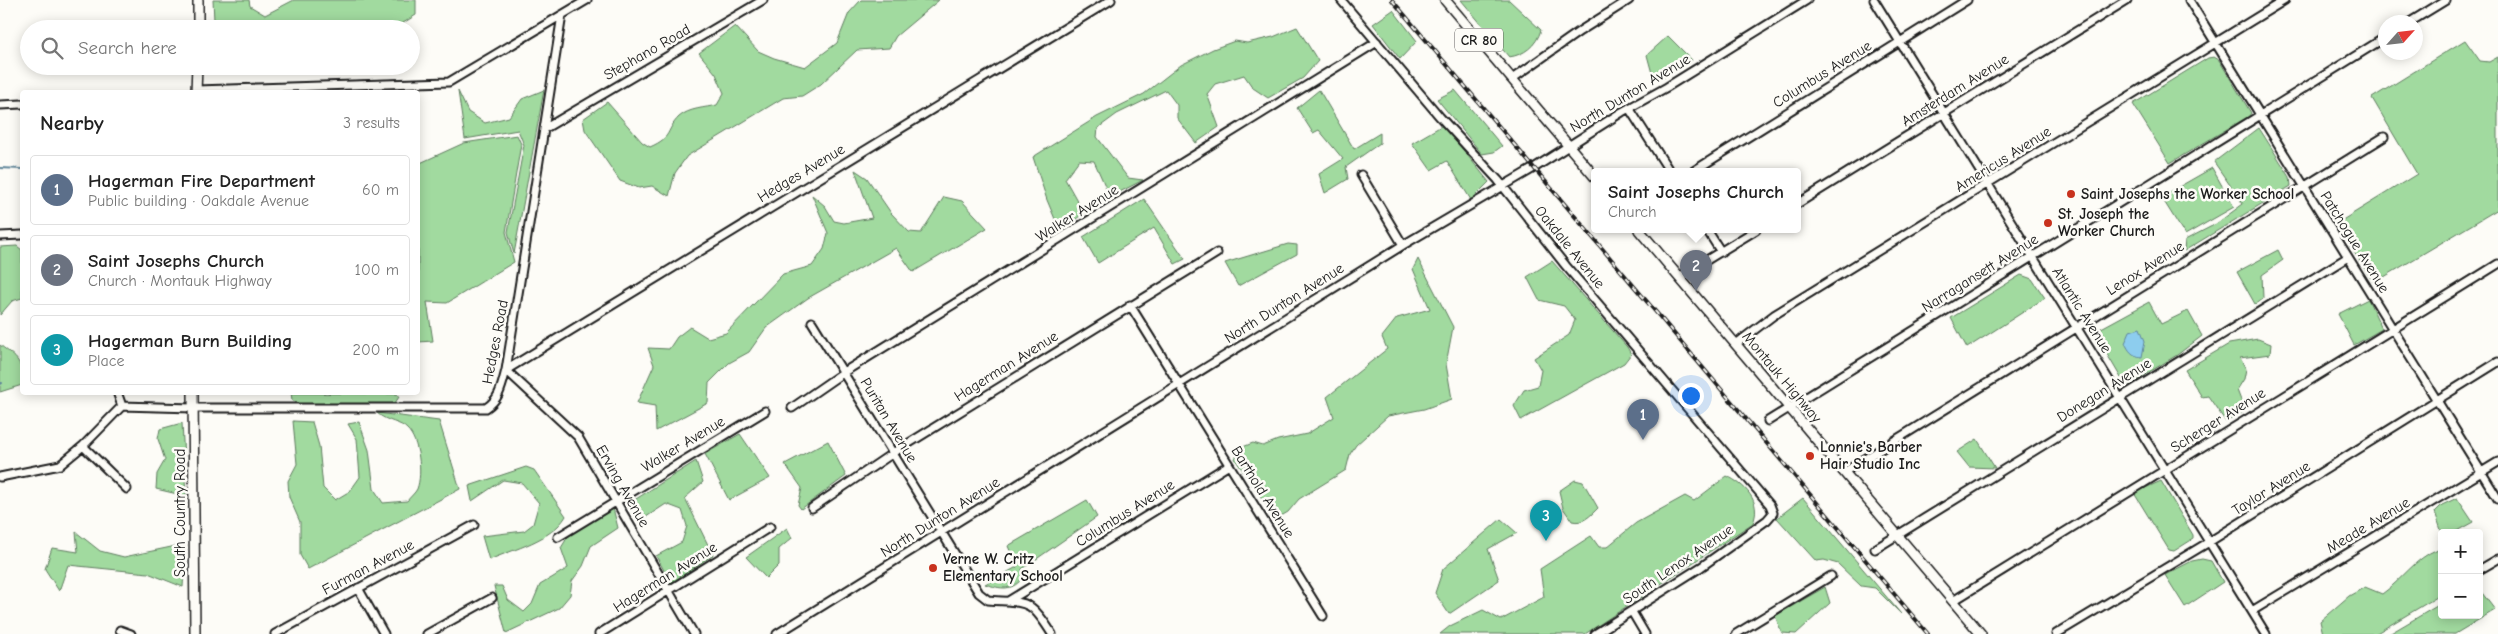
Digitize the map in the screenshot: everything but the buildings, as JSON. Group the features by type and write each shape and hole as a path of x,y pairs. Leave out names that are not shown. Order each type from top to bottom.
{"main road":[{"path":"198,0 198,20"},
{"name":"CR 80","path":"1445,0 1591,172"},
{"path":"196,90 197,75"},
{"name":"Montauk Highway","path":"1642,233 1981,634"},
{"name":"South Country Road","path":"193,395 195,634"}],"street":[{"path":"224,90 449,82 587,0"},
{"name":"Stephano Road","path":"544,129 763,0"},
{"name":"Hedges Avenue","path":"506,370 1111,0"},
{"name":"Oakdale Avenue","path":"1341,0 1440,117 1504,186 1566,266 1770,505 1773,513"},
{"path":"1512,79 1580,31 1629,0"},
{"name":"North Dunton Avenue","path":"777,634 941,534 1403,245 1504,186 1808,0"},
{"name":"Atlantic Avenue","path":"1874,0 2266,634"},
{"name":"Columbus Avenue","path":"1698,168 1967,0"},
{"name":"Amsterdam Avenue","path":"1801,202 2127,0"},
{"name":"Patchogue Avenue","path":"2189,0 2498,499"},
{"name":"Americus Avenue","path":"1736,344 1774,315 1988,185 2285,0"},
{"path":"2421,15 2446,0"},
{"name":"Hedges Road","path":"122,406 193,408 486,408 498,397 506,370 562,15"},
{"name":"Walker Avenue","path":"792,408 844,372 1377,42"},
{"name":"Narragansett Avenue","path":"1768,421 2378,42"},
{"path":"0,105 20,104"},
{"path":"1629,108 1667,168"},
{"name":"Lenox Avenue","path":"1844,472 2384,136"},
{"path":"1361,175 1403,245"},
{"path":"1708,233 1721,252"},
{"path":"1679,277 1751,233"},
{"path":"0,236 20,235"},
{"name":"Hagerman Avenue","path":"812,508 893,453 1217,253"},
{"name":"Donegan Avenue","path":"1875,549 2348,257"},
{"name":"Scherger Avenue","path":"1953,600 2498,264"},
{"name":"Barthold Avenue","path":"1130,305 1323,616"},
{"name":"Puritan Avenue","path":"812,322 979,593 988,600 1024,602 1035,610 1052,634"},
{"name":"Taylor Avenue","path":"2056,634 2209,542 2498,362"},
{"name":"Erving Avenue","path":"506,370 578,437 694,634"},
{"path":"0,477 60,464 83,446 122,406 118,395"},
{"name":"Walker Avenue","path":"558,537 765,411"},
{"path":"83,446 127,489"},
{"name":"Meade Avenue","path":"2252,611 2498,462"},
{"name":"Columbus Avenue","path":"1010,600 1229,465"},
{"name":"South Lenox Avenue","path":"1595,634 1632,612 1768,520 1773,513"},
{"name":"Furman Avenue","path":"275,634 474,525"},
{"name":"Hagerman Avenue","path":"599,634 770,526"},
{"path":"2483,568 2498,559"},
{"path":"1736,634 1831,576"},
{"path":"358,588 384,634"},
{"path":"427,634 492,598"},
{"path":"1632,612 1645,634"},
{"path":"120,630 131,634"}],"green space":[{"path":"213,0 249,0 250,6 265,15 294,0 416,0 416,15 408,20 214,20"},
{"path":"861,0 939,0 896,36 889,48 857,50 821,84 802,96 783,98 687,156 675,173 669,196 652,186 639,188 620,181 585,130 583,119 607,102 642,142 650,147 666,137 675,122 683,114 692,110 717,105 724,93 716,74 699,53 735,26 758,51 805,67 837,43 849,13"},
{"path":"1461,0 1509,0 1541,30 1539,36 1529,49 1509,57"},
{"path":"1393,10 1417,41 1400,59 1373,24"},
{"path":"1297,27 1318,61 1303,78 1268,98 1253,88 1244,75 1215,84 1207,94 1219,127 1196,143 1177,118 1177,105 1166,90 1117,114 1098,128 1097,137 1128,178 1143,180 1110,197 1094,161 1079,160 1065,179 1084,213 1060,231 1047,200 1033,157 1097,117 1144,94 1181,65 1213,49 1235,41 1247,43 1273,37"},
{"path":"1668,36 1692,60 1665,77 1653,77 1647,55"},
{"path":"2465,40 2480,61 2489,62 2498,57 2498,209 2374,283 2336,224 2417,174 2372,98"},
{"path":"2214,57 2219,60 2251,113 2249,116 2170,163 2133,104 2208,58"},
{"path":"544,90 514,254 508,232 524,145 518,130 465,139 458,91 468,112 485,123 509,117 522,99"},
{"path":"1319,90 1354,149 1380,133 1380,143 1346,167 1348,179 1325,193 1319,174 1343,159 1319,130 1313,133 1297,108"},
{"path":"1455,90 1502,146 1494,152 1482,154 1437,99"},
{"path":"1443,125 1489,182 1471,200 1447,161 1431,170 1412,143"},
{"path":"2259,128 2290,177 2291,186 2184,251 2185,240 2216,224 2243,204 2214,162"},
{"path":"517,135 521,144 506,232 514,262 447,303 427,302 433,341 420,342 420,163 464,143"},
{"path":"2212,168 2234,207 2185,235 2165,203 2163,196"},
{"path":"855,170 867,178 891,213 909,232 921,233 944,197 962,201 987,228 913,272 896,248 808,298 766,328 749,352 729,363 709,383 708,403 656,431 655,406 637,403 654,365 648,348 669,349 677,337 690,327 708,338 726,333 783,274 812,266 824,249 828,233 812,195 825,206 834,221 844,223 872,218"},
{"path":"1144,199 1185,259 1175,264 1154,228 1098,263 1083,237"},
{"path":"1288,244 1297,245 1297,254 1238,286 1225,263"},
{"path":"17,246 20,248 20,299 12,301 0,315 0,247"},
{"path":"2278,250 2283,260 2262,275 2263,298 2255,304 2237,272"},
{"path":"1418,259 1453,327 1446,364 1452,399 1424,409 1388,416 1356,445 1350,454 1346,470 1299,499 1288,512 1276,519 1235,459 1240,448 1253,443 1263,446 1278,440 1307,434 1334,417 1327,397 1387,349 1382,337 1397,318 1430,309 1413,269"},
{"path":"1552,261 1631,354 1624,363 1521,420 1514,406 1524,390 1538,386 1541,370 1534,358 1569,335 1575,320 1564,306 1539,300 1527,277"},
{"path":"2021,275 2032,279 2045,298 1967,348 1951,318"},
{"path":"2368,299 2382,329 2354,345 2338,314"},
{"path":"2149,302 2161,324 2188,311 2202,336 2177,355 2130,384 2124,383 2094,332"},
{"path":"2258,339 2271,344 2270,354 2240,358 2246,369 2244,379 2237,390 2245,411 2226,422 2208,396 2202,397 2185,370 2229,344"},
{"path":"0,345 15,357 20,365 20,386 0,392"},
{"path":"291,395 398,395 399,397 395,403 383,405 298,404 292,400"},
{"path":"377,413 439,421 460,489 308,569 300,555 300,522 289,497 288,481 297,464 293,421 312,422 319,446 323,488 335,500 350,491 360,477 357,439 348,424 359,422 369,450 374,489 383,503 407,501 417,489 419,482 420,466 417,449 411,434 404,427"},
{"path":"182,423 186,496 156,489 157,474 165,460 158,439 160,429"},
{"path":"740,434 770,478 729,500 705,454"},
{"path":"1977,439 1995,468 1969,467 1957,452"},
{"path":"828,441 846,476 801,509 798,505 802,488 785,464"},
{"path":"696,461 703,482 685,498 713,555 671,583 656,556 682,542 687,526 682,510 666,504 640,521 628,504"},
{"path":"526,467 534,470 566,516 560,524 542,538 489,560 482,536 524,531 533,524 539,503 522,483 503,480 472,501 469,486"},
{"path":"1727,476 1740,484 1750,495 1755,508 1753,523 1585,634 1440,634 1450,626 1483,610 1501,620 1544,597 1540,569 1591,536 1599,547 1607,547 1636,523 1685,496 1694,501"},
{"path":"1575,480 1583,482 1598,508 1586,519 1576,522 1572,521 1563,508 1559,491"},
{"path":"2161,481 2193,535 2193,539 2174,551 2169,550 2134,493"},
{"path":"1803,498 1901,614 1875,588 1861,586 1838,564 1824,560 1816,561 1777,518"},
{"path":"2457,498 2473,522 2460,529 2441,529 2435,512 2442,505"},
{"path":"1087,500 1097,517 1022,569 1024,576 1016,585 1001,588 985,584 1017,567 1008,546"},
{"path":"613,508 618,528 591,546 583,566 572,581 570,595 559,608 506,633 494,586 502,586 508,600 524,612 532,604 540,585 568,568 561,548 570,533"},
{"path":"1501,519 1517,533 1488,549 1499,580 1449,614 1435,593 1443,569"},
{"path":"787,528 792,538 779,549 779,565 766,578 746,557"},
{"path":"76,532 100,551 124,557 176,546 185,554 183,587 148,573 68,565 59,591 45,569 52,548 78,552"},
{"path":"2438,549 2438,596 2375,634 2323,634 2320,621 2349,596 2365,587 2382,594 2430,553"},
{"path":"2202,559 2211,561 2223,582 2185,607 2165,575 2192,561"},
{"path":"1825,587 1830,603 1796,634 1782,633 1775,616"},
{"path":"2483,594 2495,610 2483,617"},
{"path":"2438,605 2438,619 2480,619 2455,634 2389,634"}],"water":[{"path":"2140,328 2145,341 2142,357 2131,353 2125,343 2130,331"}],"waterway":[{"path":"0,168 20,169"}],"railway":[{"path":"1392,0 1928,634"}],"place":[{"name":"Saint Josephs the Worker School","path":"2071,194"},
{"name":"St. Joseph the Worker Church","path":"2048,223"},
{"name":"Saint Josephs Church","path":"1696,291"},
{"name":"Hagerman Fire Department","path":"1643,440"},
{"name":"Lonnie's Barber Hair Studio Inc","path":"1810,456"},
{"name":"Hagerman Burn Building","path":"1546,541"},
{"name":"Verne W. Critz Elementary School","path":"933,568"}]}
